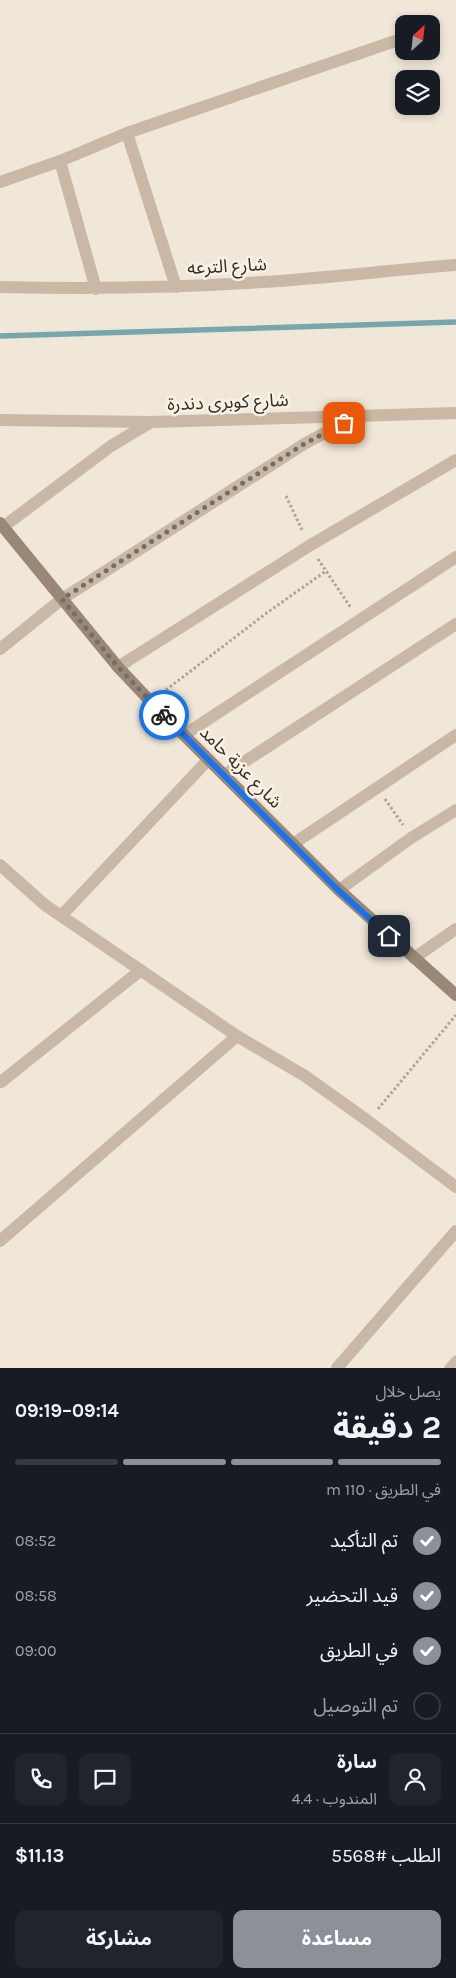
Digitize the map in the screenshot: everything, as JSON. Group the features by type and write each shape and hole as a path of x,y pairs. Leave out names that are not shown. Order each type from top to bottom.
{"street":[{"path":"0,182 60,161 127,133 395,41"},
{"path":"127,133 176,287"},
{"path":"60,161 96,289"},
{"name":"شارع الترعه","path":"0,287 96,289 176,287 264,282 456,265"},
{"name":"شارع كوبرى دندرة","path":"0,420 152,422 456,413"},
{"path":"0,649 62,599 304,444 358,416"},
{"path":"2,525 111,446 152,422"},
{"path":"118,667 309,546 456,460"},
{"name":"شارع عزبة حامد","path":"2,525 118,667 151,702 338,890 454,991"},
{"path":"184,735 456,557"},
{"path":"224,775 456,624"},
{"path":"293,844 456,734"},
{"path":"61,916 208,760"},
{"path":"338,890 411,838 456,810"},
{"path":"0,865 31,894 61,916 237,1036 305,1076 456,1187"},
{"path":"414,958 456,929"},
{"path":"0,1082 141,970"},
{"path":"0,1241 237,1036"},
{"path":"337,1368 456,1231"}],"lane":[{"path":"449,1368 456,1360"}],"path":[{"path":"286,496 309,546"},
{"path":"151,702 268,612 326,571 359,619"},
{"path":"378,788 411,838"},
{"path":"368,1121 456,1015"}],"waterway":[{"path":"0,336 456,322"}],"way so far":[{"path":"164,715 118,667 62,599 304,444 344,423"}],"route":[{"path":"164,715 338,890 389,936"}]}
